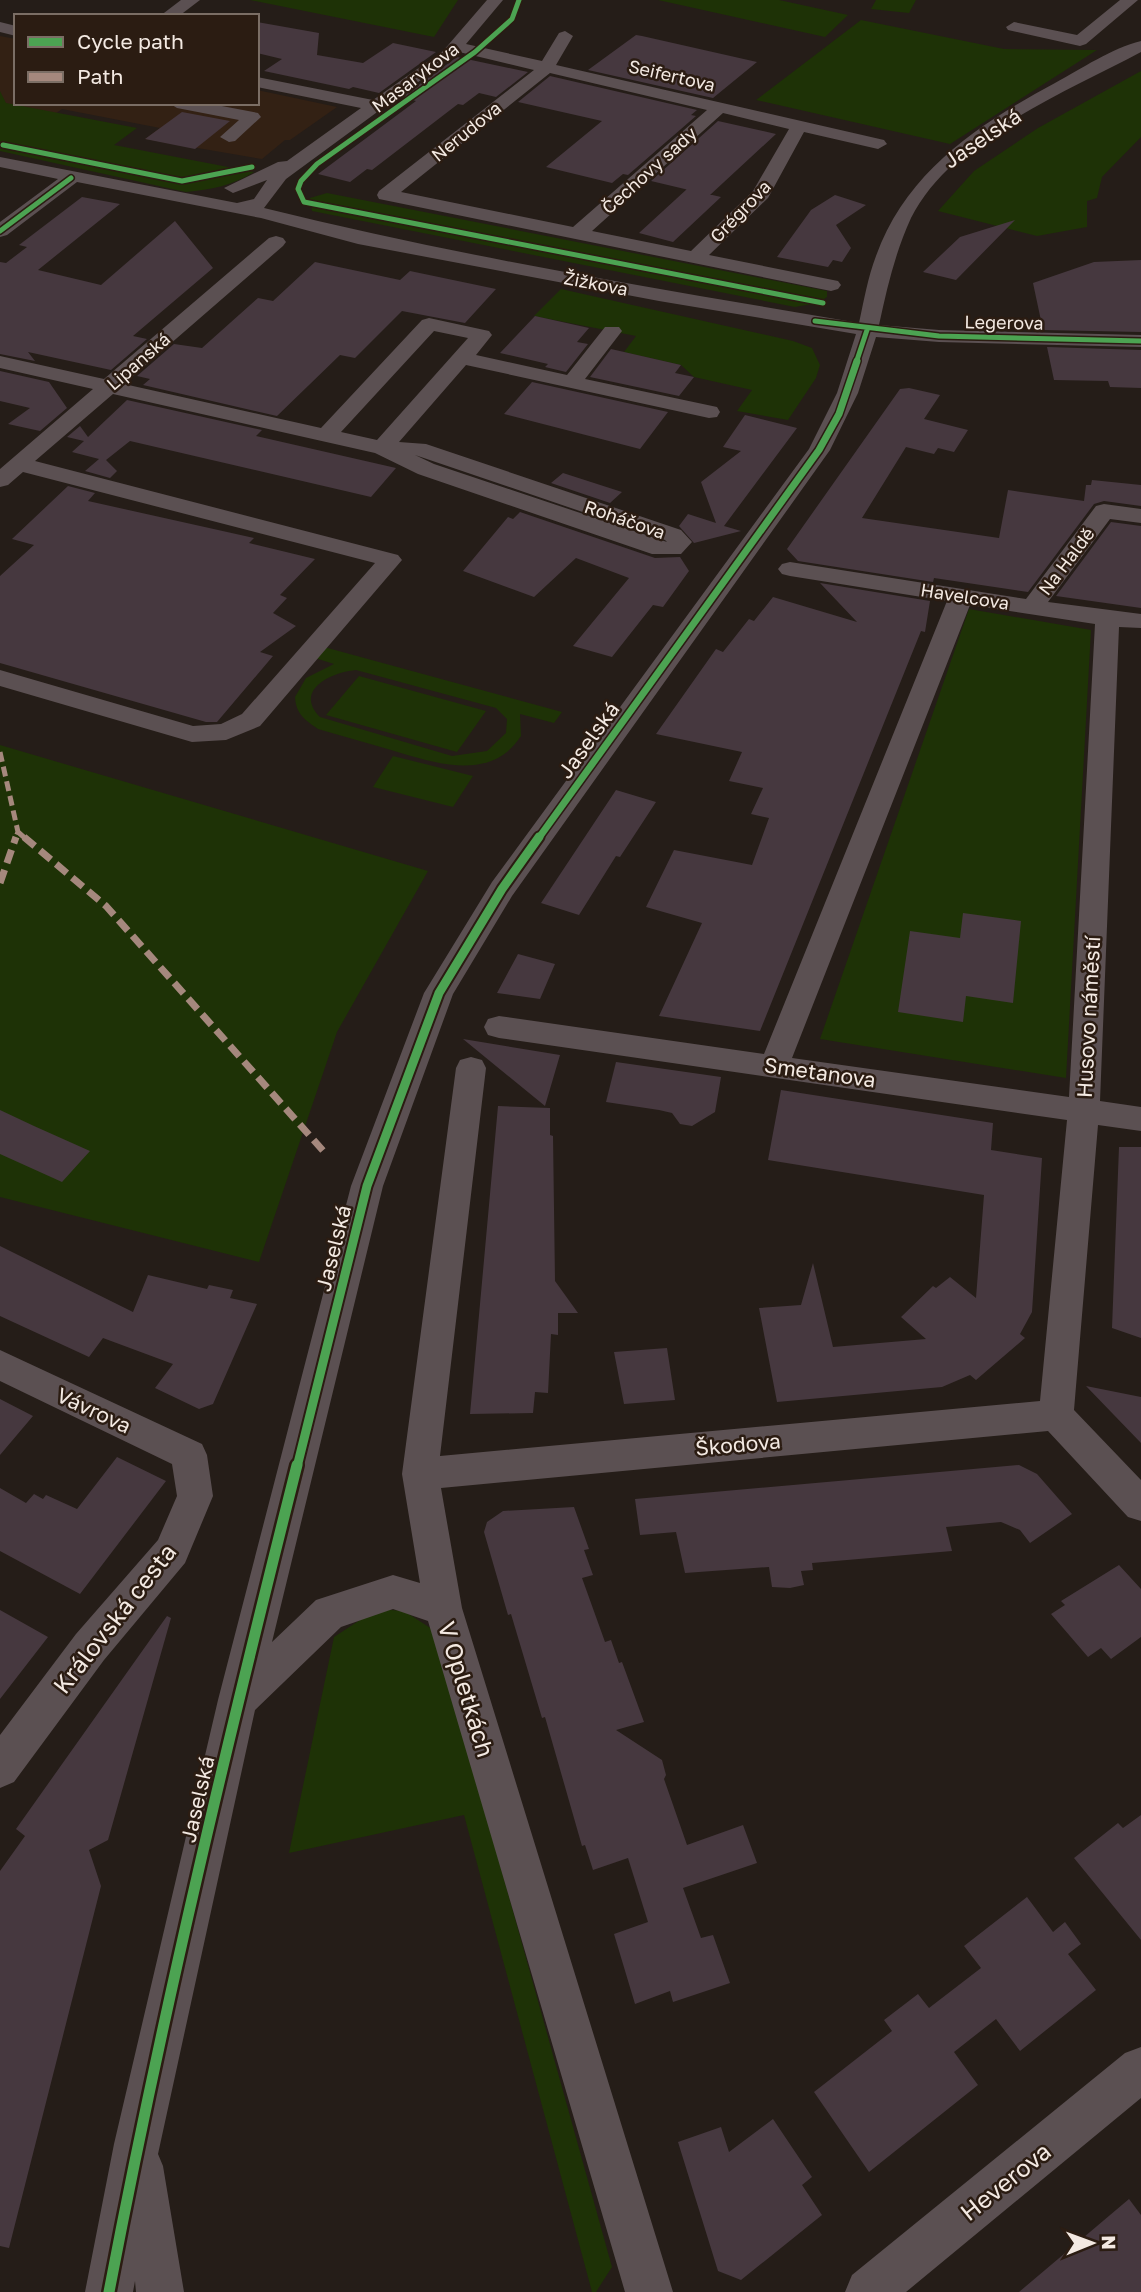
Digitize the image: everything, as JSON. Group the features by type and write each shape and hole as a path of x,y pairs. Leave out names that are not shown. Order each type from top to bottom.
{"street":[{"path":"170,14 192,0"},
{"name":"Masarykova","path":"265,196 279,175 457,47 495,0"},
{"path":"1014,27 1080,41 1130,0"},
{"path":"546,68 565,36"},
{"name":"Jaselská","path":"109,2292 137,2144 238,1700 367,1186 439,993 502,889 819,450 839,414 867,330 887,254 909,205 937,168 980,134 1141,46"},
{"name":"Seifertova","path":"457,47 878,144"},
{"name":"Nerudova","path":"546,68 386,195 578,233"},
{"path":"259,82 375,106"},
{"path":"188,105 252,117 229,137"},
{"name":"Čechovy sady","path":"578,233 720,107"},
{"name":"Grégrova","path":"696,257 761,194 799,125"},
{"path":"324,142 290,178 287,194 297,208 335,232"},
{"name":"Masarykova","path":"230,198 324,142"},
{"name":"Žižkova","path":"0,162 158,195 230,198 256,206 265,196 288,216 335,232"},
{"path":"0,231 71,178"},
{"name":"Žižkova","path":"230,198 335,232 659,295 867,330"},
{"path":"578,233 831,285"},
{"name":"Lipanská","path":"0,480 276,242"},
{"path":"326,435 429,324 482,335 382,447"},
{"name":"Legerova","path":"867,330 939,336 1141,341"},
{"path":"572,382 612,331"},
{"path":"462,358 709,412"},
{"name":"Roháčova","path":"0,362 382,447 418,449 673,535 680,542 673,549 660,549 426,469 382,447"},
{"path":"0,678 192,734 226,732 251,720 390,560 19,464"},
{"name":"Na Haldě","path":"1032,607 1104,511 1141,516"},
{"name":"Havelcova","path":"790,569 1032,607 1141,621"},
{"path":"774,1066 961,596"},
{"name":"Husovo náměstí","path":"1056,1415 1084,1109 1107,618"},
{"name":"Smetanova","path":"499,1027 1141,1119"},
{"name":"V Opletkách","path":"471,1068 420,1474 443,1608 649,2292"},
{"name":"Vávrova","path":"0,1366 189,1455"},
{"path":"1056,1415 1141,1505"},
{"name":"Škodova","path":"420,1474 1056,1415"},
{"name":"Královská cesta","path":"0,1768 90,1647 172,1551 195,1496 189,1455"},
{"path":"238,1700 329,1613 393,1592 443,1608"},
{"name":"Heverova","path":"869,2292 1141,2069"},
{"path":"137,2144 160,2292"}],"shaded area":[{"path":"0,36 14,39 14,105 259,105 259,90 337,107 290,140 285,140 262,159 145,139 160,128 62,109 42,123 0,109"}],"green space":[{"path":"250,0 458,0 434,37"},
{"path":"658,0 779,0 848,15 825,37"},
{"path":"876,0 916,0 909,13 871,9"},
{"path":"861,20 1004,49 1097,50 950,144 756,100"},
{"path":"1141,71 1141,137 1102,177 1097,198 1087,201 1087,227 1037,236 938,211 974,171 1038,128"},
{"path":"0,91 6,103 137,128 114,145 254,172 222,186 186,192 0,151"},
{"path":"327,193 827,291 827,297 818,303 795,307 312,211 310,198"},
{"path":"561,289 793,341 812,348 820,365 816,378 788,420 737,411 752,390 694,377 681,365 624,352 636,336 534,316"},
{"path":"969,609 1091,630 1066,1078 820,1039"},
{"path":"324,647 562,712 554,723 520,714 521,736 508,751 494,760 478,765 443,764 318,729 305,719 297,708 295,697 306,678 334,664 315,658","holes":["356,670 496,708 507,719 506,733 487,751 452,756 320,717 311,699 319,684 336,674"]},
{"path":"359,676 486,711 457,752 326,715"},
{"path":"0,745 428,871 337,1032 259,1262 0,1197"},
{"path":"393,756 473,776 453,807 373,787"},
{"path":"377,1609 404,1611 435,1631 612,2267 596,2292 592,2292 464,1815 289,1853 334,1637"}],"building":[{"path":"259,22 319,33 317,55 363,63 393,43 436,52 379,93 264,71 282,59 259,53"},
{"path":"636,35 757,62 713,98 588,70"},
{"path":"457,57 528,72 496,97 479,93 463,105 458,104 372,170 367,169 350,182 318,174 416,101 402,97"},
{"path":"550,76 697,110 691,115 696,116 628,175 623,174 612,183 546,167 602,121 518,102"},
{"path":"182,112 230,121 195,149 145,139"},
{"path":"718,121 776,134 710,195 651,181"},
{"path":"687,189 721,197 673,242 639,233"},
{"path":"835,195 866,205 836,225 851,248 842,262 833,260 828,267 777,257 811,210"},
{"path":"82,197 120,204 38,270 101,285 175,221 213,268 133,336 147,339 111,370 28,352 35,361 0,354 0,262 6,263 27,247 19,245"},
{"path":"1015,220 956,280 923,272 960,237"},
{"path":"1141,260 1141,332 1043,330 1033,283 1094,262"},
{"path":"315,262 400,280 410,271 496,289 465,323 402,311 355,358 340,355 277,416 143,385 150,379 137,376 174,344 202,348 258,298 273,301"},
{"path":"535,316 589,328 577,342 588,344 566,372 545,367 548,364 500,353"},
{"path":"1047,347 1141,350 1141,388 1110,387 1108,381 1054,380"},
{"path":"611,349 681,365 675,373 694,377 679,396 590,377"},
{"path":"0,371 49,382 67,408 40,431 8,424 30,408 0,401"},
{"path":"532,382 668,412 640,449 504,414"},
{"path":"909,388 940,395 924,419 968,430 954,452 938,448 934,454 906,447 862,518 999,538 1008,490 1084,501 1086,485 1091,485 1092,480 1141,485 1141,506 1104,501 1094,504 1028,592 934,578 933,582 798,561 787,549 900,389"},
{"path":"127,400 262,430 256,436 396,468 371,497 130,441 106,460 117,471 110,478 85,471 99,459 72,452 84,441 67,437 80,426 88,437"},
{"path":"745,415 797,428 724,526 741,531 694,543 679,526 688,514 716,523 701,482 741,451 723,447"},
{"path":"563,473 622,492 610,503 551,483"},
{"path":"68,486 95,493 88,501 254,538 249,543 315,559 280,595 287,598 273,613 296,626 260,652 273,656 217,722 206,722 0,663 0,576 34,545 12,539"},
{"path":"520,512 655,558 680,557 689,571 663,607 653,605 612,657 573,646 629,578 576,558 534,597 463,571 508,517 513,519"},
{"path":"1111,522 1141,526 1141,608 1056,596"},
{"path":"820,583 930,601 925,632 921,631 760,1031 659,1016 702,923 646,907 674,850 752,865 769,818 751,814 763,788 729,781 742,752 656,734 716,649 723,652 749,619 754,621 773,597 857,622"},
{"path":"616,790 656,802 620,857 616,856 579,915 541,903"},
{"path":"963,913 1021,921 1013,1003 966,996 963,1022 898,1012 910,931 960,938"},
{"path":"518,954 555,964 540,999 497,993"},
{"path":"463,1039 560,1055 545,1106"},
{"path":"616,1062 721,1077 715,1112 692,1126 680,1124 672,1113 606,1102"},
{"path":"781,1090 993,1123 991,1150 1042,1158 1032,1312 1020,1334 1025,1338 976,1380 970,1375 942,1387 777,1402 759,1308 801,1305 813,1263 833,1347 926,1339 901,1317 933,1286 936,1288 950,1277 976,1298 984,1195 768,1160"},
{"path":"498,1106 550,1108 550,1135 553,1136 555,1281 578,1313 558,1313 558,1335 551,1334 548,1393 535,1392 533,1413 470,1414"},
{"path":"0,1110 90,1151 62,1182 0,1154"},
{"path":"1119,1147 1141,1147 1141,1338 1112,1328"},
{"path":"0,1246 133,1312 148,1275 207,1289 209,1285 233,1290 230,1298 257,1304 213,1404 199,1409 155,1388 173,1364 103,1338 89,1357 0,1316"},
{"path":"667,1348 675,1400 624,1404 614,1352"},
{"path":"1086,1386 1141,1397 1141,1443"},
{"path":"0,1399 33,1416 0,1455"},
{"path":"117,1457 166,1481 80,1594 0,1551 0,1488 26,1503 34,1494 43,1499 46,1495 77,1509"},
{"path":"1019,1465 1037,1474 1072,1514 1030,1543 1020,1530 1001,1522 946,1527 952,1551 812,1563 813,1570 801,1571 804,1585 790,1588 772,1587 769,1567 685,1573 676,1532 640,1535 635,1499"},
{"path":"574,1507 589,1549 584,1550 593,1575 582,1578 605,1642 611,1640 619,1663 622,1662 644,1722 616,1730 662,1760 666,1775 664,1779 687,1845 743,1825 757,1863 683,1888 701,1938 713,1935 730,1983 673,2002 670,1991 635,2004 614,1934 648,1922 628,1858 593,1870 585,1845 582,1846 545,1717 542,1718 511,1614 508,1615 484,1532 487,1522 503,1511"},
{"path":"1119,1565 1141,1589 1141,1637 1111,1659 1101,1648 1088,1657 1051,1614 1065,1605 1061,1601"},
{"path":"0,1610 48,1637 0,1699"},
{"path":"167,1616 171,1618 108,1840 89,1850 101,1886 9,2248 0,2246 0,1871 25,1836 16,1829"},
{"path":"1141,1815 1141,1940 1074,1858 1118,1823 1123,1828"},
{"path":"1027,1897 1053,1932 1065,1922 1081,1944 1068,1954 1096,1990 1020,2051 996,2019 954,2052 978,2085 869,2172 814,2092 892,2031 884,2020 918,1994 929,2008 981,1968 964,1946"},
{"path":"773,2119 812,2177 802,2185 822,2215 741,2280 718,2271 678,2142 721,2127 729,2152"},
{"path":"1129,2199 1141,2215 1141,2292 1019,2292"}],"marked path":[{"path":"0,752 18,832 0,883"},
{"path":"18,832 106,906 326,1154"}],"cycle path":[{"path":"519,0 512,19 475,52 317,164 301,181 298,189 304,202 823,303"},
{"path":"3,145 182,181 252,167"},
{"path":"0,231 71,178"},
{"path":"815,321 939,336 1141,341"},
{"path":"109,2292 137,2144 238,1700 367,1186 439,993 502,889 819,450 839,414 867,330"}]}
